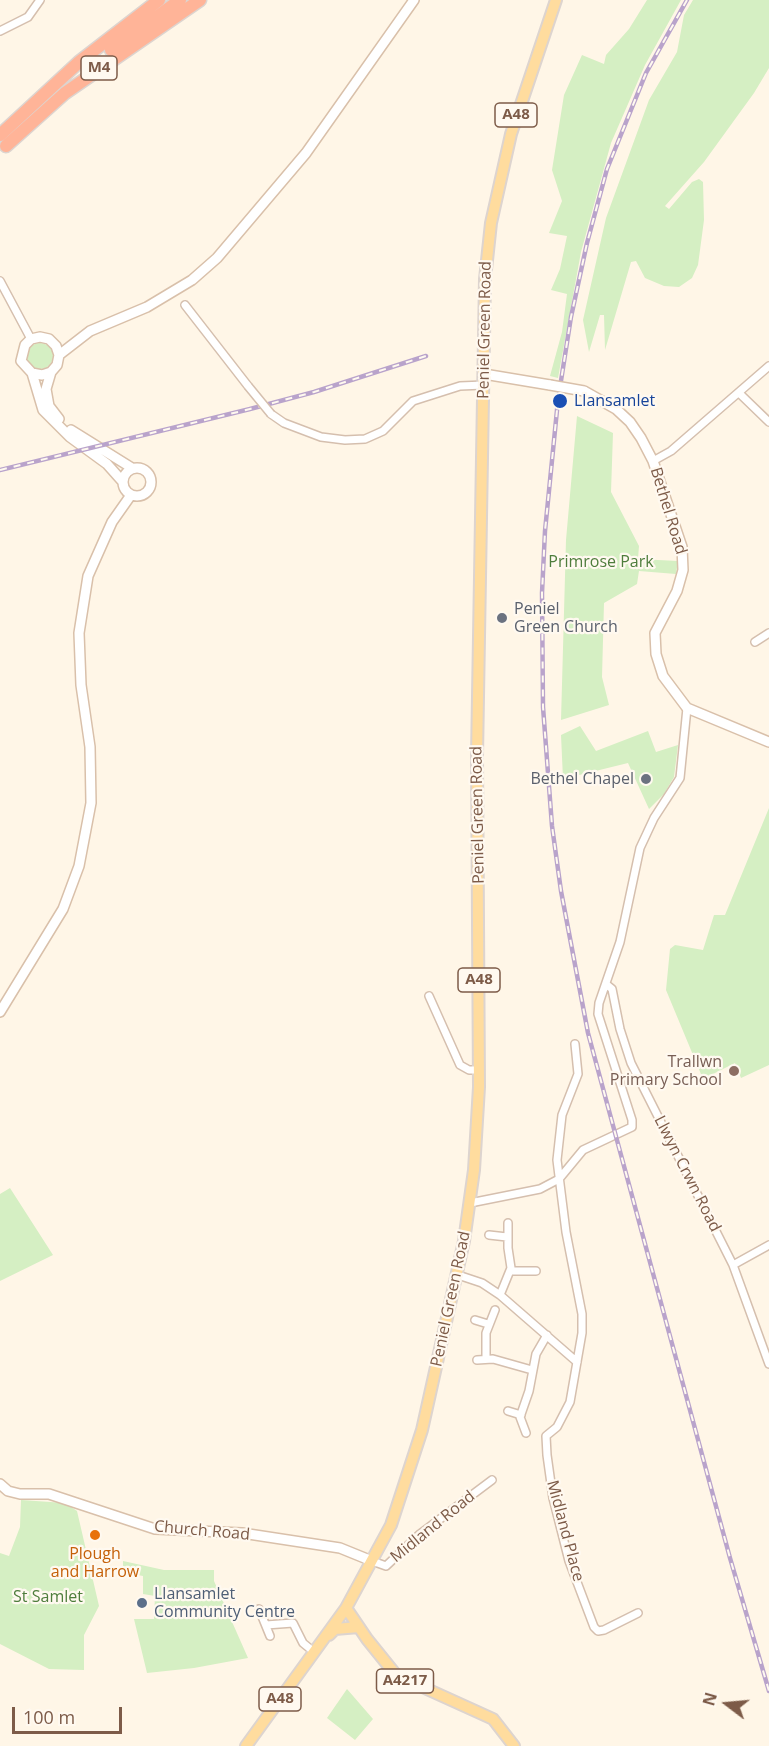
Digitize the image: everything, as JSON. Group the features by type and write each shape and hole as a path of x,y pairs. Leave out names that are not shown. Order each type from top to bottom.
{"highway":[{"name":"M4","path":"2,144 56,82 153,0"},
{"name":"M4","path":"127,23 159,0"},
{"name":"M4","path":"2,144 103,57 180,0"},
{"name":"M4","path":"2,144 65,93 200,0"}],"main road":[{"path":"404,12 409,0"},
{"path":"59,355 90,331 147,307 192,280 217,258 306,153 414,0"},
{"name":"Peniel Green Road","path":"346,1608 391,1525 413,1464 458,1275 470,1203 477,1128 479,1070 477,756 485,279 491,223 520,101 556,4"},
{"path":"123,482 107,464 43,410 32,374 25,368 21,352 31,339 40,337 49,339 56,346 59,355 46,389 49,406 56,416 73,432 132,468 146,471 151,483 144,494 131,495 124,488 125,474 132,468"},
{"path":"32,374 42,375 51,372"},
{"name":"Bethel Road","path":"484,379 550,385 584,391 610,405 630,422 653,461 678,530 684,560 677,591 655,633 656,654 663,676 687,708"},
{"path":"0,1012 63,909 79,866 91,803 90,747 81,685 79,633 88,576 112,522 131,495"},
{"path":"687,708 769,742"},
{"name":"Church Road","path":"0,1484 8,1491 20,1494 49,1494 155,1529 242,1533 340,1548 372,1561"},
{"name":"A4217","path":"346,1608 396,1675 493,1719 514,1746"},
{"name":"A48","path":"246,1746 346,1608"},
{"path":"323,1640 334,1629 359,1627"}],"street":[{"path":"0,31 28,17 40,0"},
{"path":"0,281 31,339"},
{"path":"185,305 271,414 284,423 321,437 345,440 365,439 383,431 413,401 484,379"},
{"path":"653,461 670,451 769,366"},
{"path":"739,393 769,422"},
{"path":"755,642 769,633"},
{"path":"470,1203 540,1189 559,1179 583,1150 632,1127 632,1120 598,1014 599,1003 607,986 620,942 640,848 654,818 680,778 687,708"},
{"name":"Llwyn Crwn Road","path":"607,986 612,989 620,1029 631,1063 733,1264 769,1364"},
{"path":"429,996 460,1065 469,1070 479,1070"},
{"name":"Midland Place","path":"575,1044 578,1074 562,1115 557,1160 567,1241 582,1314 582,1333 570,1402 557,1427 546,1436 553,1498 569,1561 594,1627 604,1630 638,1613"},
{"path":"616,1070 631,1063"},
{"path":"500,1295 510,1271 508,1223"},
{"path":"489,1235 507,1237"},
{"path":"733,1264 769,1245"},
{"path":"510,1271 536,1271"},
{"path":"458,1275 482,1283 500,1295 577,1362"},
{"path":"486,1358 488,1324 495,1310"},
{"path":"475,1320 488,1324"},
{"path":"526,1433 521,1415 529,1391 539,1344 547,1335"},
{"path":"477,1360 486,1358 532,1370"},
{"path":"508,1410 521,1415"},
{"name":"Midland Road","path":"372,1561 386,1566 420,1534 492,1480"},
{"path":"259,1609 270,1636"},
{"path":"266,1625 293,1623 303,1643 314,1652"}],"green space":[{"path":"647,0 681,0 645,65 611,143 581,252 558,378 550,376 562,332 567,294 551,290 560,269 567,236 549,233 562,201 552,170 564,95 582,55 604,64 606,55 629,29"},
{"path":"693,0 769,0 769,68 754,93 704,162 665,206 669,209 692,182 699,179 703,182 704,220 698,265 692,278 679,287 664,286 645,278 636,261 631,262 605,350 604,315 600,315 589,352 583,320 606,218 649,100 677,52 684,15"},
{"path":"40,343 50,346 53,356 50,366 40,369 30,366 27,356 30,346"},
{"name":"Primrose Park","path":"577,416 613,433 611,492 639,546 638,559 678,561 676,574 639,571 637,584 604,603 602,677 609,705 561,720 566,540"},
{"path":"580,726 596,751 648,731 656,752 678,745 674,777 664,794 649,809 628,763 563,779 561,735"},
{"name":"Trallwn Primary School","path":"769,808 769,1065 741,1078 735,1063 703,1079 666,990 670,949 675,945 703,950 714,915 725,915"},
{"path":"10,1188 53,1255 0,1281 0,1194"},
{"name":"St Samlet","path":"21,1500 65,1503 77,1511 99,1606 84,1635 84,1670 49,1669 0,1644 0,1553 9,1556 20,1527"},
{"path":"123,1561 164,1570 214,1570 214,1581 248,1658 194,1668 147,1673 134,1619 154,1619 155,1596 143,1594 143,1576 127,1573 123,1568"},
{"path":"347,1689 373,1719 355,1740 327,1718"}],"railway":[{"path":"687,0 646,73 607,169 587,243 571,317 558,400 545,531 542,593 543,707 552,826 561,891 588,1033 730,1558 769,1691"},
{"path":"0,470 314,392 426,356"}],"place":[{"name":"Llansamlet","path":"560,401"},
{"name":"Peniel Green Church","path":"502,618"},
{"name":"Bethel Chapel","path":"646,779"},
{"name":"Trallwn Primary School","path":"734,1071"},
{"name":"Plough and Harrow","path":"95,1535"},
{"name":"Llansamlet Community Centre","path":"142,1603"}]}
